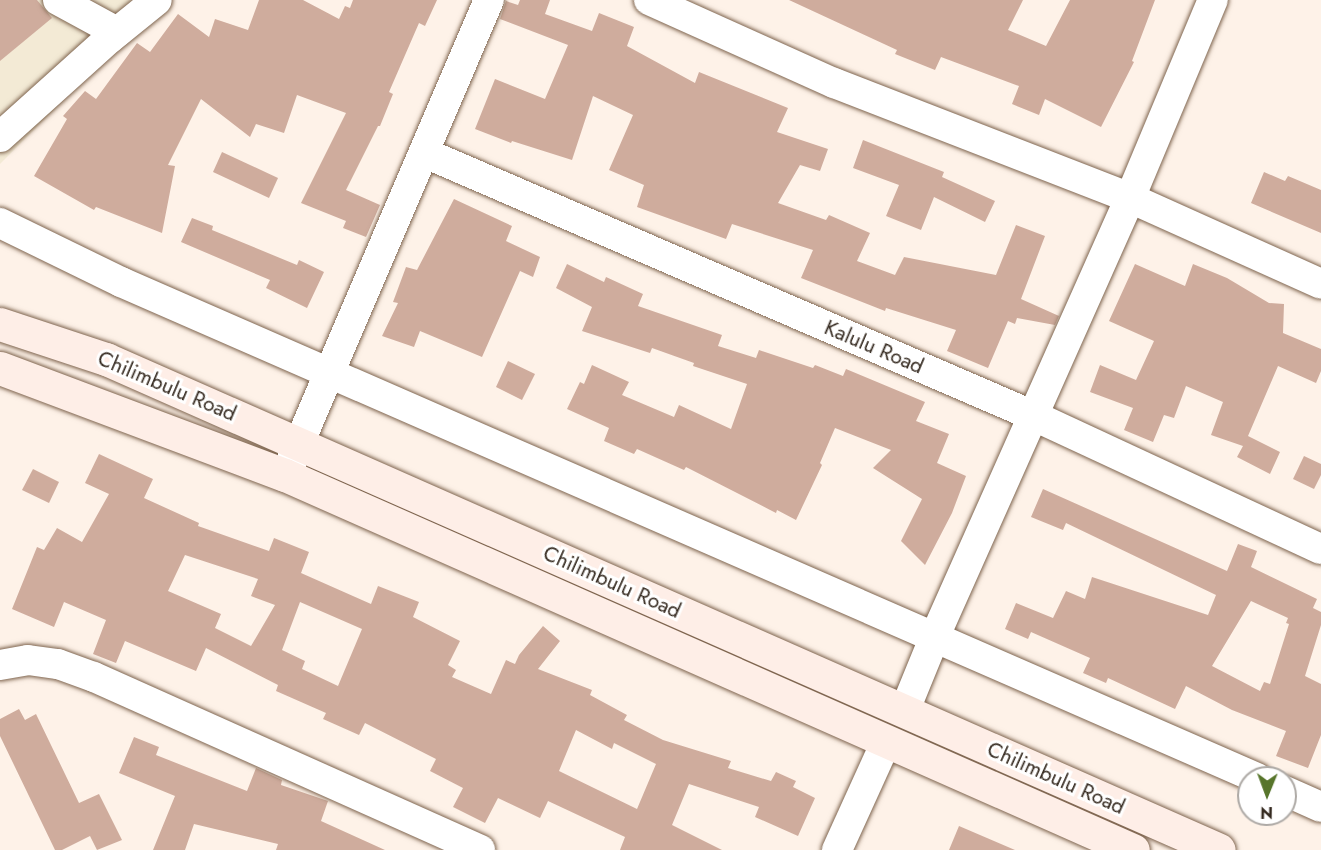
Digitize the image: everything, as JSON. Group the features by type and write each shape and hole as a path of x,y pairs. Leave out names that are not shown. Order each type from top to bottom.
{"main road":[{"name":"Chilimbulu Road","path":"0,324 106,359 1219,850"},
{"name":"Chilimbulu Road","path":"0,368 285,475 1133,850"}],"street":[{"path":"58,0 117,32"},
{"path":"0,136 117,32 157,0"},
{"path":"285,475 489,0"},
{"path":"649,0 834,83 1130,198 1321,284"},
{"path":"904,712 935,636 1130,198 1213,0"},
{"name":"Kalulu Road","path":"425,153 1034,416 1321,549"},
{"path":"0,223 122,282 1237,769"},
{"path":"0,665 28,660 58,664 94,677 480,850"},
{"path":"837,850 886,742"},
{"path":"1297,796 1321,807"}],"shaded area":[{"path":"0,0 164,0 0,164"}],"building":[{"path":"0,0 37,0 52,18 0,61"},
{"path":"259,0 303,0 339,19 345,6 350,8 353,0 437,0 425,26 419,23 389,92 393,94 380,126 346,190 380,205 366,237 343,228 346,221 301,203 346,113 297,95 284,133 256,124 250,137 201,99 168,165 175,166 162,233 96,207 94,210 34,176 67,119 63,116 85,91 96,99 137,43 150,52 178,14 209,37 215,19 248,30"},
{"path":"520,0 550,0 545,14 592,31 599,13 634,27 627,46 695,83 699,72 788,108 777,132 828,149 820,171 800,165 778,203 826,220 829,215 870,233 857,261 895,275 904,257 996,275 1016,225 1045,236 1021,299 1059,316 1055,325 1017,318 1015,324 1008,321 988,368 947,351 956,330 886,308 885,311 801,278 813,250 732,224 726,239 637,207 644,185 609,170 633,115 593,96 572,160 512,141 511,143 475,129 495,79 545,99 568,45 500,19 506,1 518,5"},
{"path":"789,0 1023,0 1008,30 1046,46 1070,0 1155,0 1132,61 1134,62 1101,127 1045,99 1039,115 1012,104 1019,86 941,57 935,70 895,54 897,50"},
{"path":"863,140 944,172 942,177 995,201 985,222 934,197 921,230 886,216 899,185 853,168"},
{"path":"222,152 278,178 269,198 213,172"},
{"path":"1264,172 1285,181 1288,176 1321,190 1321,233 1251,203"},
{"path":"454,199 512,226 506,241 540,257 533,277 520,271 482,357 420,331 414,347 382,336 398,303 393,302 406,267 417,270"},
{"path":"192,218 213,226 212,230 297,265 299,260 324,272 307,308 266,288 270,280 181,242"},
{"path":"567,264 604,282 606,277 643,294 638,306 722,335 718,346 756,358 759,350 813,368 815,365 843,376 846,369 925,402 916,421 949,434 937,463 966,476 952,513 925,565 901,541 922,499 873,468 891,450 835,428 820,463 822,465 796,520 777,510 776,513 686,467 684,470 637,449 634,454 604,441 609,428 567,409 580,382 584,384 592,365 629,382 622,395 674,417 679,405 731,429 747,384 693,366 694,363 652,348 650,353 582,331 592,307 556,288"},
{"path":"1135,264 1185,286 1193,264 1227,278 1269,303 1284,304 1283,333 1321,349 1321,371 1316,383 1278,366 1248,436 1280,452 1270,474 1237,457 1243,446 1211,435 1223,402 1186,386 1174,418 1164,415 1153,442 1124,430 1133,408 1090,392 1100,365 1136,380 1154,341 1109,321"},
{"path":"508,361 535,374 522,400 496,387"},
{"path":"99,454 153,479 144,498 199,523 198,526 269,551 274,538 309,552 301,573 371,604 378,586 419,602 413,617 460,641 448,665 456,670 452,677 491,694 506,660 515,664 519,655 543,626 560,641 538,669 592,690 590,695 627,715 624,720 663,740 731,761 728,768 771,781 776,772 796,781 793,787 815,798 798,836 755,817 759,807 689,784 672,825 722,850 620,850 625,837 548,801 540,818 498,798 485,823 453,807 463,788 430,771 436,759 365,723 359,735 323,719 326,713 276,691 278,685 206,648 196,671 125,641 116,663 93,654 106,620 64,602 54,627 12,609 37,547 44,550 57,528 82,542 109,494 85,483","holes":["185,555 258,579 251,596 275,605 251,646 215,628 221,614 168,591","300,602 362,629 338,686 302,669 305,661 282,650","576,730 612,749 614,743 656,764 637,809 559,771"]},
{"path":"1304,456 1321,464 1321,475 1314,489 1293,479"},
{"path":"33,469 59,482 49,503 22,490"},
{"path":"1043,489 1227,571 1238,544 1257,551 1251,567 1317,599 1313,608 1321,612 1321,625 1305,676 1321,684 1321,735 1308,768 1276,756 1286,731 1232,710 1186,686 1175,709 1108,678 1106,683 1083,673 1090,658 1031,632 1028,639 1005,629 1016,603 1053,618 1066,591 1085,599 1092,577 1208,615 1216,595 1066,523 1063,530 1031,517","holes":["1251,601 1288,618 1286,623 1289,624 1270,684 1264,682 1260,691 1212,666"]},
{"path":"19,709 25,720 36,714 79,803 99,794 122,840 97,850 90,836 62,850 55,850 0,736 0,719"},
{"path":"134,737 159,747 156,755 247,791 256,768 282,780 281,785 328,801 321,821 385,850 276,850 278,844 194,824 185,850 153,850 175,796 119,773"},
{"path":"959,826 1015,850 949,850"}]}
